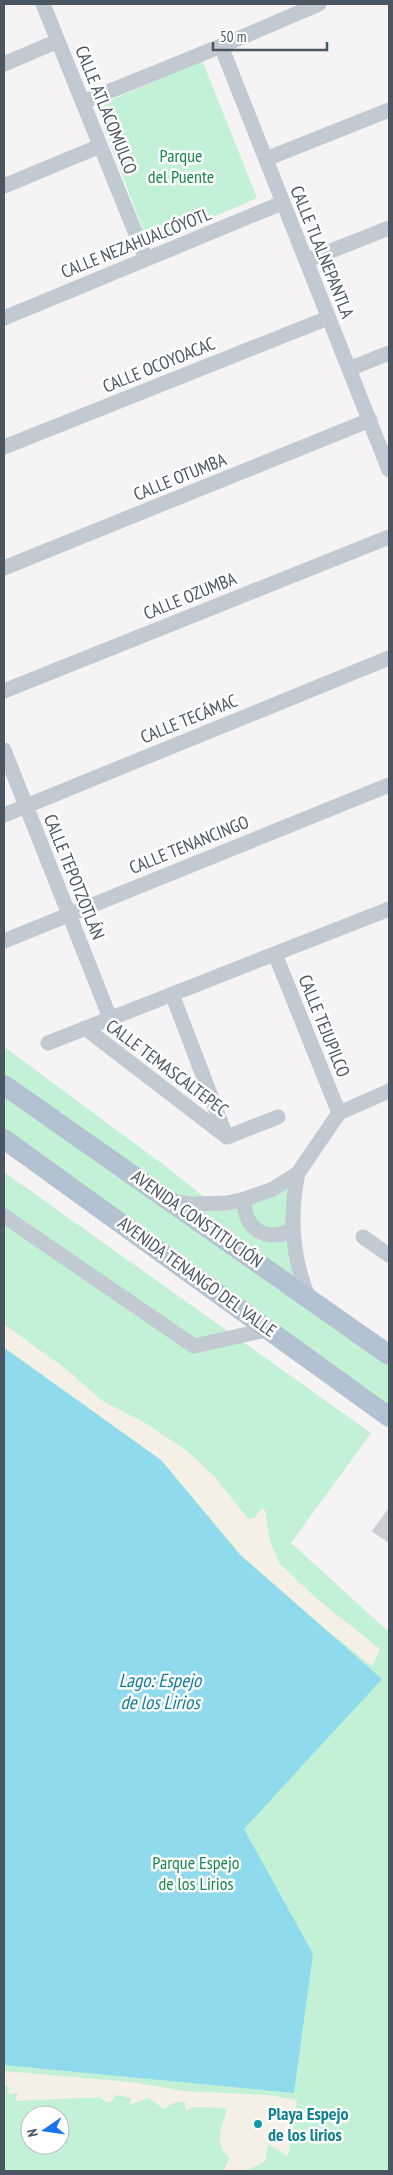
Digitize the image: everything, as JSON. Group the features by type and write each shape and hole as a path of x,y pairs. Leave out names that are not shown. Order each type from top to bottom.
{"main road":[{"name":"AVENIDA CONSTITUCIÓN","path":"4,1086 389,1354"},
{"name":"AVENIDA TENANGO DEL VALLE","path":"4,1139 389,1416"}],"street":[{"name":"CALLE ATLACOMULCO","path":"43,4 146,259"},
{"path":"83,102 319,4"},
{"path":"4,64 58,42"},
{"name":"CALLE TLALNEPANTLA","path":"221,46 389,470"},
{"path":"266,158 389,110"},
{"path":"4,186 100,146"},
{"name":"CALLE NEZAHUALCÓYOTL","path":"4,318 282,203"},
{"path":"306,261 389,228"},
{"name":"CALLE OCOYOACAC","path":"4,447 328,318"},
{"path":"349,369 389,353"},
{"name":"CALLE OTUMBA","path":"4,568 370,420"},
{"name":"CALLE OZUMBA","path":"4,691 389,537"},
{"name":"CALLE TECÁMAC","path":"4,815 389,658"},
{"name":"CALLE TEPOTZOTLÁN","path":"4,750 110,1018"},
{"name":"CALLE TENANCINGO","path":"4,941 389,785"},
{"name":"CALLE TEMASCALTEPEC","path":"85,1028 389,909"},
{"name":"CALLE TEJUPILCO","path":"275,954 339,1113"},
{"name":"CALLE TEMASCALTEPEC","path":"172,994 227,1137"},
{"path":"48,1043 85,1028"},
{"name":"CALLE TEMASCALTEPEC","path":"85,1028 227,1137"},
{"path":"172,1202 209,1205 246,1199 273,1189 298,1173 339,1113 389,1091"},
{"path":"227,1137 278,1117"},
{"path":"298,1173 293,1201 292,1229 296,1264 308,1297"},
{"path":"246,1199 244,1207 248,1221 258,1232 279,1235 292,1229"},
{"path":"4,1216 194,1346 270,1329"},
{"path":"363,1237 389,1253"}],"green space":[{"name":"Parque del Puente","path":"202,60 257,198 149,245 96,107"},
{"path":"4,1047 164,1165 208,1200 174,1197 4,1080"},
{"path":"4,1087 389,1356 389,1414 4,1138"},
{"name":"Parque Espejo de los Lirios","path":"4,1172 371,1433 291,1543 389,1632 389,2171 4,2171"},
{"path":"290,1185 288,1225 275,1231 252,1220 250,1202"},
{"path":"240,1207 248,1226 289,1236 299,1286 198,1209"}],"sand":[{"path":"4,1324 70,1372 101,1400 147,1424 187,1451 215,1477 248,1519 254,1518 261,1509 265,1510 270,1541 280,1564 317,1599 380,1649 372,1666 323,1627 243,1557 167,1467 140,1445 4,1347"},
{"name":"Playa Espejo de los lirios","path":"4,2071 131,2082 183,2091 268,2095 297,2100 288,2156 268,2144 265,2161 246,2171 223,2171 230,2158 221,2147 220,2141 221,2128 227,2108 196,2107 186,2110 185,2102 173,2103 164,2109 149,2098 129,2105 132,2098 116,2095 112,2101 107,2103 100,2097 15,2101 18,2093 8,2094 9,2087 4,2085"}],"water":[{"name":"Lago: Espejo de los Lirios","path":"4,1348 161,1460 239,1554 382,1679 244,1829 313,1954 294,2093 4,2065"}],"building":[{"path":"389,1508 389,1543 372,1531"}],"place":[{"name":"Playa Espejo de los lirios","path":"258,2124"}]}
